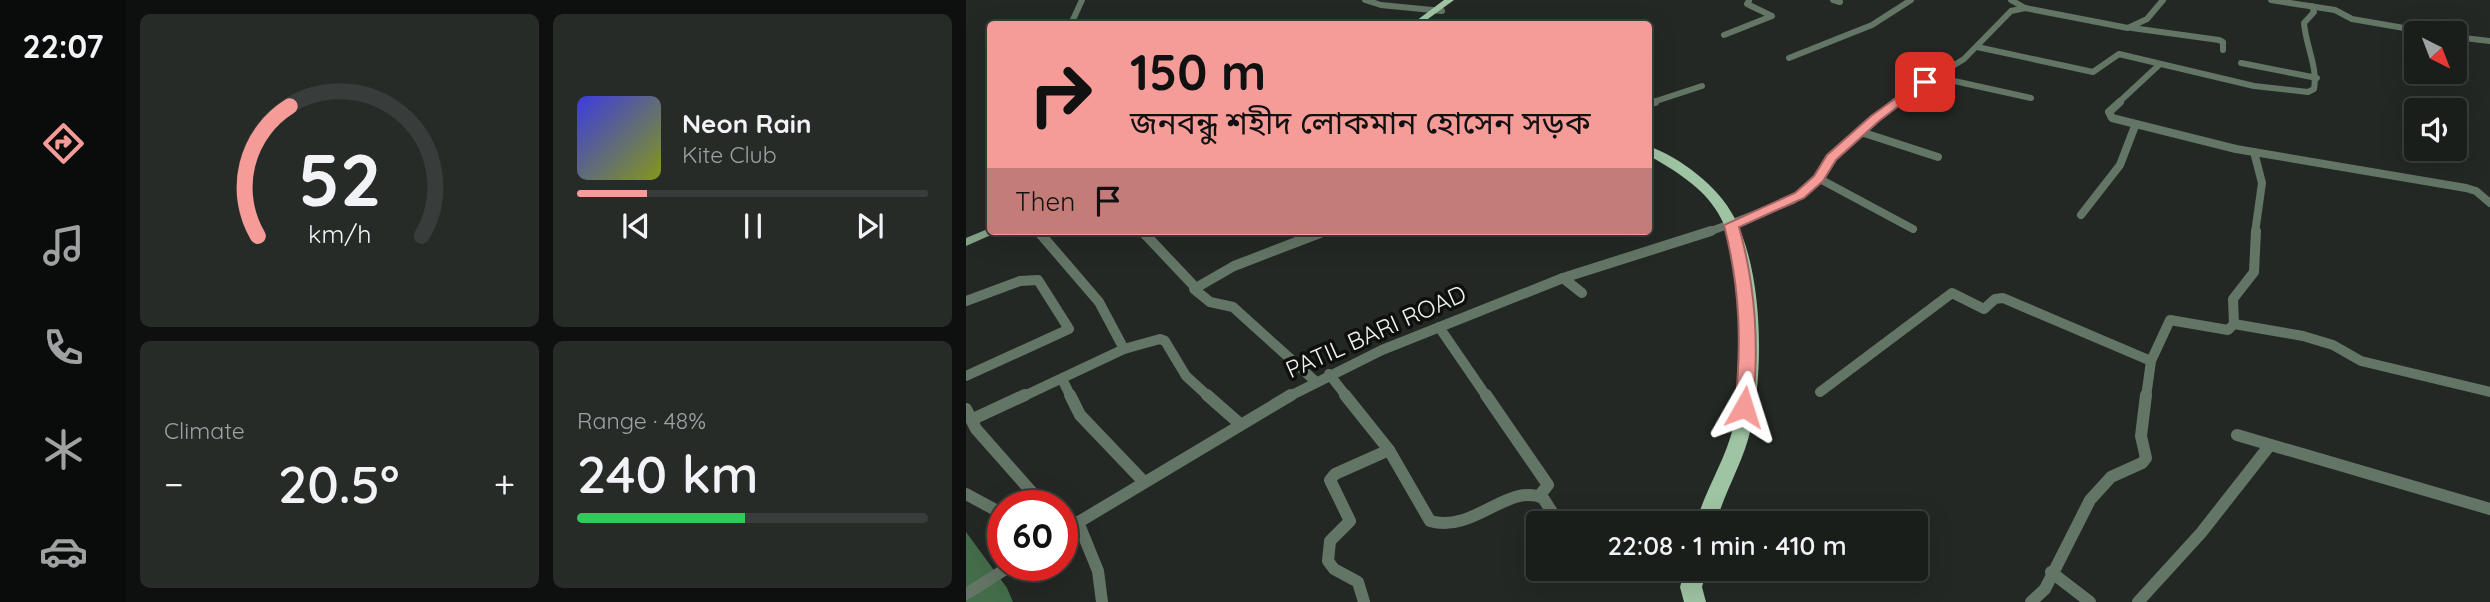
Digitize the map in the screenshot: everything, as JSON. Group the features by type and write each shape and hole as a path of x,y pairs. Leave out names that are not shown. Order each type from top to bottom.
{"main road":[{"path":"1427,21 1450,0"},
{"path":"1421,21 1456,0"},
{"path":"1652,152 1694,178 1725,212 1743,267 1748,313 1748,364 1741,429 1710,511"},
{"path":"1693,581 1691,587 1695,602"}],"street":[{"path":"1072,21 1082,0"},
{"path":"1365,0 1381,5 1439,11"},
{"path":"1724,35 1772,16 1747,4 1749,0"},
{"path":"1789,58 1873,23 1904,7 1911,0"},
{"path":"2011,0 2025,8 2128,28 2220,40 2223,50"},
{"path":"2128,28 2147,19 2163,0"},
{"path":"2271,0 2342,12 2352,19 2404,28"},
{"path":"1976,47 2092,72 2102,69 2119,54 2298,93 2314,89 2317,78 2306,47 2304,23 2314,12 2312,6"},
{"name":"PATIL BARI ROAD","path":"1078,522 1240,424 1329,374 1563,278 1731,225 1793,200 1818,178 1824,166 1899,98 1964,59 2011,11 2025,8"},
{"path":"2468,38 2490,41"},
{"path":"2241,62 2317,78"},
{"path":"2160,65 2109,113 2112,118 2136,126 2254,152 2466,188 2476,191 2490,203"},
{"path":"1936,76 2031,98"},
{"path":"1652,103 1702,86"},
{"path":"2081,215 2107,178 2120,165 2136,126"},
{"path":"1861,132 1938,158"},
{"path":"2031,602 2045,589 2051,572 2090,500 2111,477 2142,463 2146,458 2147,449 2142,444 2141,436 2151,361 2170,320 2228,330 2234,324 2233,299 2254,272 2254,243 2263,183 2254,152"},
{"path":"1818,178 1867,207 1913,229"},
{"path":"966,242 987,234"},
{"path":"1041,235 1099,302 1124,349"},
{"path":"1146,235 1195,287 1196,293 1210,302 1233,307 1315,381"},
{"path":"1195,287 1260,254 1315,235"},
{"path":"1563,278 1582,293"},
{"path":"966,301 1020,281 1038,280 1069,329 966,376"},
{"path":"1820,392 1952,293 1984,309 1995,299 2003,298 2151,361"},
{"path":"2234,324 2303,336 2333,345 2361,361 2490,392"},
{"path":"1329,374 1389,450 1430,521 1439,526 1454,526 1521,497 1539,496 1548,485 1439,327"},
{"path":"1030,490 976,429 970,414 1062,379 1124,349 1156,339 1165,341 1186,376 1240,424"},
{"path":"1062,379 1080,415 1144,482"},
{"path":"2237,435 2490,509"},
{"path":"2138,602 2200,533 2270,445"},
{"path":"1364,602 1362,588 1354,577 1335,569 1327,556 1328,545 1334,534 1350,521 1350,514 1332,488 1330,480 1335,474 1389,450"},
{"path":"966,494 987,505"},
{"path":"1539,496 1550,511"},
{"path":"1078,522 1098,571 1102,602"},
{"path":"2051,572 2090,602"},
{"path":"966,594 987,581"}],"shaded area":[{"path":"966,532 987,561 987,581 1002,581 1013,602 966,602"}],"route":[{"path":"1744,407 1748,364 1748,313 1743,267 1731,225 1800,195 1818,178 1818,174 1831,158 1875,118 1899,98 1925,82"}]}
